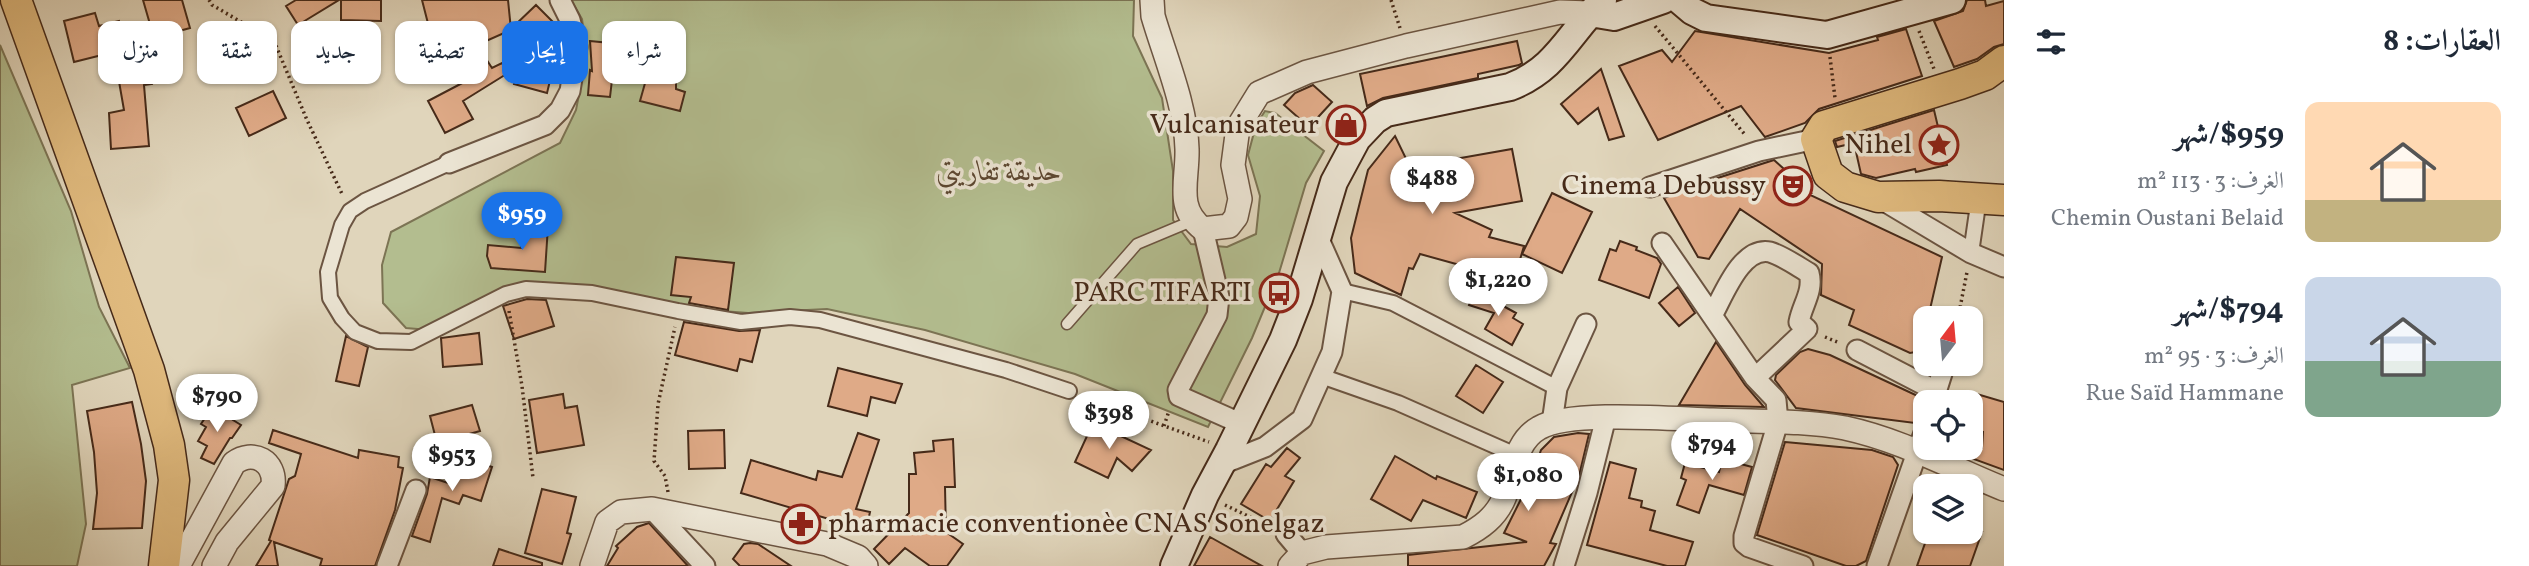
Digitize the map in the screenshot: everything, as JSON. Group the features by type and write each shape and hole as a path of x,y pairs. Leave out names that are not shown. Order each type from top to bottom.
{"main road":[{"path":"16,0 149,370 160,408 174,481 164,566"},
{"path":"1679,0 1692,12 1706,18 1827,36 1952,0"},
{"path":"1174,566 1205,495 1285,335 1299,299 1334,182 1357,139 1375,120 1399,110 1510,87 1528,80 1543,70 1556,56 1592,4 1614,17 1652,4"},
{"path":"1992,199 1878,197 1845,187 1832,180 1825,168 1816,139 1824,126 1984,75 2004,61"}],"street":[{"path":"560,0 570,20 577,47 570,92 561,110 545,125 373,197 351,211 342,225 328,272 330,298 342,318 355,332 378,341 411,342 506,294 526,289 557,289 741,321 790,317 820,320 1006,370 1069,391"},
{"path":"1152,0 1153,16 1183,119 1187,148 1184,200 1198,225 1219,298 1217,315 1178,390 1179,396 1242,425"},
{"path":"1198,225 1229,226 1236,216 1240,200 1233,165 1238,127 1259,93 1307,72 1406,46 1592,4"},
{"path":"1650,187 1759,151 1816,139"},
{"path":"1878,197 1971,253 2004,268"},
{"path":"1971,253 1992,199"},
{"path":"1226,457 1265,447 1302,419 1332,352 1342,290 1318,237"},
{"path":"1662,243 1755,378 1776,400 1778,422 1744,543 1803,566"},
{"path":"1713,314 1744,260 1752,253 1772,253 1810,273 1812,284 1801,308 1800,322 1807,329 1755,378"},
{"path":"1342,290 1393,303 1557,388"},
{"path":"1552,423 1557,388 1586,324"},
{"path":"1857,351 1923,390"},
{"path":"1321,376 1398,403 1518,456"},
{"path":"1570,563 1606,417"},
{"path":"1286,534 1296,559 1326,547 1464,537 1488,522 1498,510 1527,438 1542,426 1552,423 1606,417 1778,422 1844,428 1913,451"},
{"path":"178,566 234,463 249,456 260,458 271,470 273,486 227,542 214,566"},
{"path":"1877,566 1916,460"},
{"path":"1936,460 2004,489"},
{"path":"387,566 416,490"},
{"path":"592,566 607,522 621,512 652,509 827,544 858,557 866,566"},
{"path":"652,509 705,566"}],"lane":[{"path":"1067,324 1137,244 1198,225"}],"path":[{"path":"209,0 212,5 274,41 307,120 351,211"},
{"path":"1391,0 1406,46"},
{"path":"1652,4 1759,151"},
{"path":"1912,12 1942,89"},
{"path":"1827,36 1835,102 1847,117"},
{"path":"1960,306 1971,253"},
{"path":"506,294 522,386 533,478"},
{"path":"668,484 654,461 658,404 678,312"},
{"path":"1807,329 1857,351"},
{"path":"1069,391 1226,457"},
{"path":"1205,495 1286,534"}],"green space":[{"name":"حديقة تفاريتي","path":"571,0 1134,0 1133,36 1162,98 1173,171 1173,220 1191,244 1227,247 1256,234 1260,196 1248,155 1256,125 1265,111 1275,113 1324,151 1306,183 1279,273 1252,338 1208,427 1075,374 925,330 827,309 748,313 683,308 559,283 514,293 429,330 406,328 383,303 382,265 391,232 560,143 576,110 581,84 588,84 588,21 582,19"},
{"path":"0,45 71,211 99,307 130,368 72,385 86,524 77,566 0,566"}],"building":[{"path":"143,0 182,0 190,28 183,30 183,21 149,21"},
{"path":"296,0 339,0 305,21 295,21 286,6"},
{"path":"341,0 381,0 381,21 341,20"},
{"path":"422,0 508,0 510,21 502,21 502,34 488,40 488,21 427,21"},
{"path":"1967,0 1985,0 1986,6 2004,1 2004,44 1994,47 1977,59 1954,67 1934,21 1963,11"},
{"path":"536,5 552,21 519,21"},
{"path":"95,13 98,23 98,56 74,62 64,21"},
{"path":"1906,29 1922,76 1819,109 1805,123 1765,137 1741,106 1658,140 1619,66 1662,50 1672,62 1695,31 1829,53 1878,40 1877,37"},
{"path":"590,41 602,42 602,84 612,84 610,97 588,95 590,70 592,71"},
{"path":"1517,41 1522,63 1519,65 1478,74 1478,78 1383,98 1367,106 1360,74"},
{"path":"488,62 492,68 502,63 502,77 463,101 473,119 445,133 428,101 460,84 488,84"},
{"path":"1601,69 1624,136 1609,140 1598,108 1578,124 1561,104"},
{"path":"119,84 152,84 144,85 149,146 111,149 109,113 124,110"},
{"path":"514,84 549,84 547,93"},
{"path":"645,84 676,84 676,89 685,92 680,111 640,101"},
{"path":"1313,85 1332,102 1309,127 1284,105 1295,93"},
{"path":"273,91 286,118 249,136 236,108"},
{"path":"1934,110 1947,165 1876,178 1861,174 1854,143 1837,147 1835,141"},
{"path":"1395,136 1410,167 1512,149 1522,201 1455,213 1492,230 1489,237 1524,246 1514,280 1420,254 1413,269 1409,268 1401,295 1355,273 1351,238 1368,170"},
{"path":"1774,160 1811,193 1808,194 1942,257 1931,306 1913,306 1913,352 1849,325 1854,310 1821,295 1822,264 1740,209 1709,259 1698,257 1664,198"},
{"path":"1552,193 1592,212 1562,273 1522,254"},
{"path":"523,225 548,226 545,272 491,268 487,256 488,245 521,248"},
{"path":"1620,241 1657,258 1661,264 1649,298 1599,280 1610,249 1616,251"},
{"path":"676,257 734,263 728,310 689,303 691,297 671,295"},
{"path":"1678,287 1695,313 1679,326 1659,303"},
{"path":"1474,290 1516,313 1513,318 1523,324 1512,345 1485,329 1494,313 1469,305"},
{"path":"527,299 546,300 554,326 514,339 503,306"},
{"path":"684,322 739,331 760,330 752,362 740,359 737,371 675,355"},
{"path":"479,333 482,364 443,367 441,338"},
{"path":"346,336 368,347 359,386 336,381"},
{"path":"1716,342 1745,385 1764,407 1679,405"},
{"path":"1808,349 1830,355 1913,394 1913,423 1796,408 1775,380 1776,375 1800,352"},
{"path":"1476,365 1503,382 1483,413 1456,396"},
{"path":"838,368 902,384 895,403 871,397 867,416 828,406"},
{"path":"563,394 565,408 577,406 584,445 537,453 529,400"},
{"path":"1983,396 2004,402 2004,470 1976,460 1983,460"},
{"path":"132,402 146,481 142,528 93,529 97,493 87,411"},
{"path":"472,405 480,431 437,443 430,416"},
{"path":"211,409 218,413 221,410 235,417 233,420 241,425 214,464 201,458 207,446 198,441 206,427 201,424"},
{"path":"1093,423 1151,450 1132,471 1117,458 1108,478 1075,462"},
{"path":"273,430 358,458 359,450 399,457 398,467 403,468 395,510 375,566 320,566 322,559 274,542 278,566 256,566 271,541 269,540 289,479 295,476 301,454 269,443"},
{"path":"724,430 725,468 689,469 688,431"},
{"path":"858,433 879,440 856,509 870,512 866,530 741,493 751,460 816,480 818,471 842,477"},
{"path":"1589,434 1579,476 1550,543 1556,544 1544,566 1408,566 1408,555 1527,542 1504,533 1532,477 1541,450 1554,437"},
{"path":"953,439 955,487 945,487 946,532 963,544 947,566 930,566 905,548 889,564 874,549 909,513 909,474 916,474 914,453 934,451 933,441"},
{"path":"1785,442 1872,450 1893,457 1898,465 1866,561 1856,566 1846,566 1757,535"},
{"path":"1287,448 1300,458 1285,476 1294,481 1270,521 1241,504 1266,464 1271,467"},
{"path":"457,456 492,467 481,501 463,495 459,504 442,498 430,542 412,536 430,477 448,483"},
{"path":"1395,456 1436,479 1437,476 1477,492 1466,518 1423,500 1411,521 1371,499"},
{"path":"1722,459 1752,467 1744,495 1709,485 1699,513 1677,505 1686,480 1681,478 1685,463 1719,472"},
{"path":"1610,462 1636,469 1629,498 1642,501 1641,507 1655,511 1650,530 1693,542 1685,566 1667,566 1587,545"},
{"path":"542,489 576,497 567,533 571,534 562,564 525,553"},
{"path":"649,523 688,566 607,566 618,548 616,546 637,527"},
{"path":"1210,537 1262,566 1194,566"},
{"path":"744,544 758,544 791,566 740,566 733,559"},
{"path":"1925,544 1978,544 1970,566 1917,566"},
{"path":"499,549 542,563 542,566 493,566"}],"place":[{"name":"Vulcanisateur","path":"1346,125"},
{"name":"Nihel","path":"1939,145"},
{"name":"Cinema Debussy","path":"1793,186"},
{"name":"PARC TIFARTI","path":"1279,293"},
{"name":"pharmacie conventionèe CNAS Sonelgaz","path":"801,524"}]}
